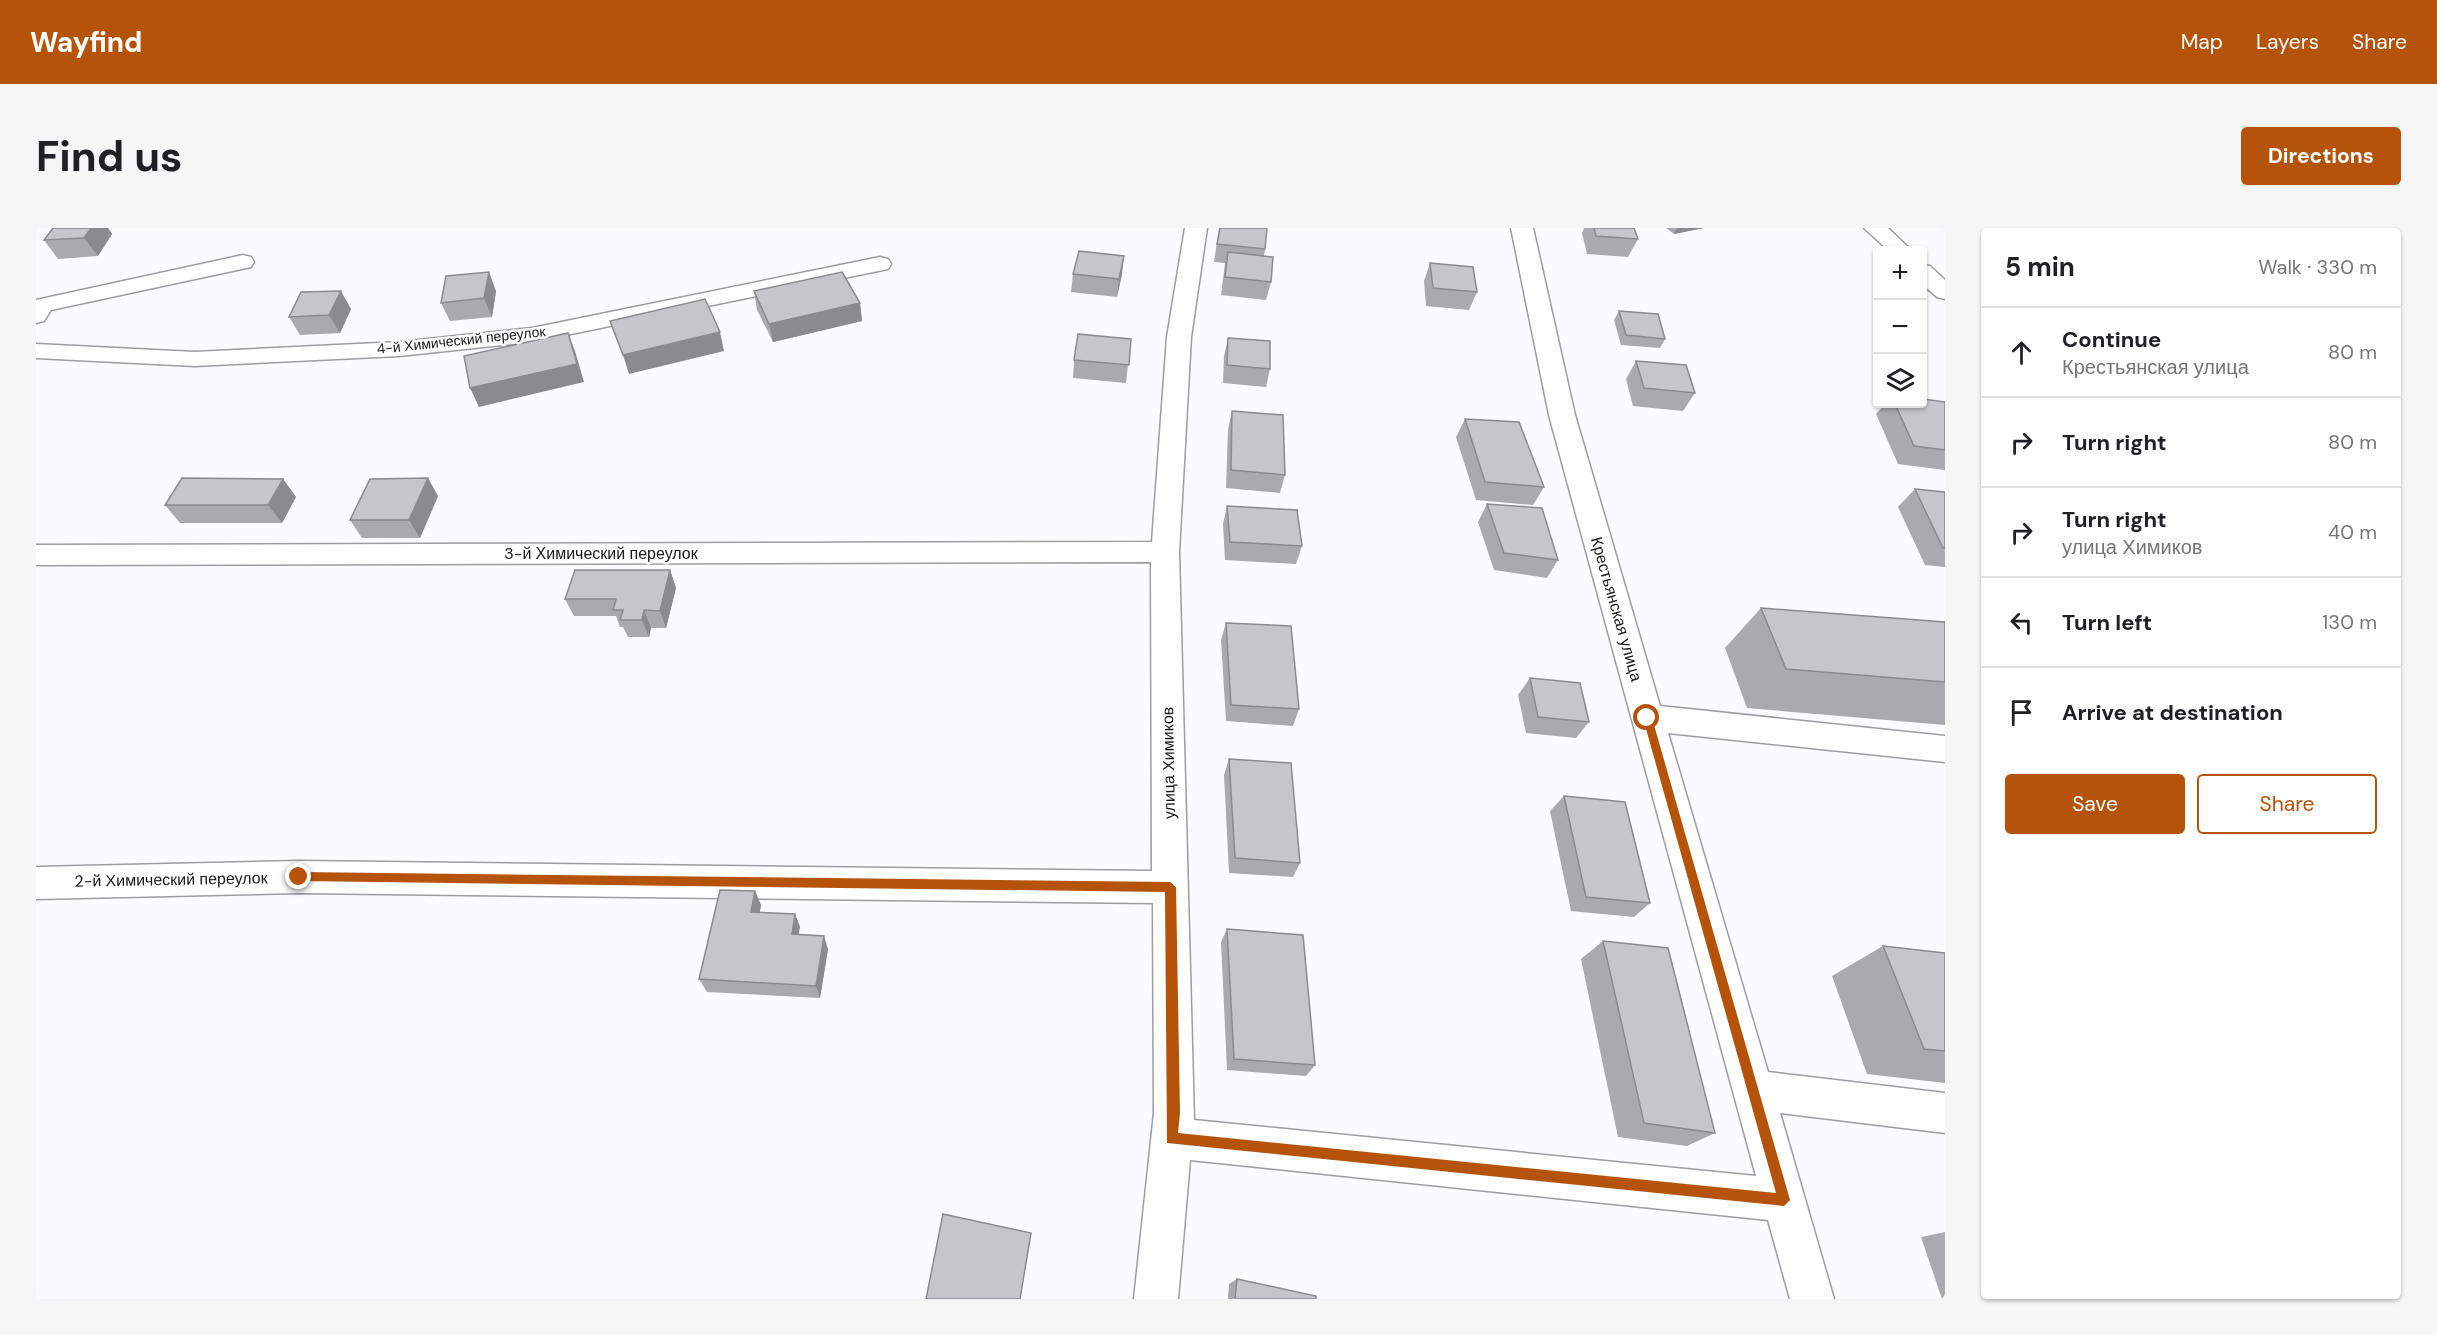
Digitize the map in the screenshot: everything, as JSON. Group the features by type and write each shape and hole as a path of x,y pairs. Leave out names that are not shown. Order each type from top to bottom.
{"street":[{"name":"улица Химиков","path":"1156,1299 1174,1113 1165,552 1179,337 1196,228"},
{"name":"Крестьянская улица","path":"1522,228 1562,415 1812,1299"},
{"path":"1875,228 1895,246"},
{"path":"36,316 43,305 243,262"},
{"name":"4-й Химический переулок","path":"36,351 54,350 195,359 399,349 521,336 880,264"},
{"path":"1927,275 1945,292"},
{"name":"3-й Химический переулок","path":"36,555 1165,552"},
{"path":"1647,718 1945,749"},
{"name":"2-й Химический переулок","path":"36,883 299,877 1170,887"},
{"path":"1752,1090 1945,1113"},
{"path":"1171,1138 1784,1200"}],"building":[{"path":"53,228 91,228 84,238 44,240"},
{"path":"1220,228 1267,228 1265,249 1217,244"},
{"path":"1594,228 1634,228 1638,239 1596,236"},
{"path":"1079,251 1124,256 1119,279 1073,274"},
{"path":"1228,252 1273,257 1271,282 1225,277"},
{"path":"1430,263 1473,267 1477,292 1433,288"},
{"path":"489,272 484,298 441,303 446,276"},
{"path":"842,272 860,303 769,324 754,291"},
{"path":"341,291 329,315 289,317 301,292"},
{"path":"705,299 720,332 623,355 610,321"},
{"path":"1619,311 1658,314 1665,339 1626,335"},
{"path":"568,333 577,364 470,388 464,356"},
{"path":"1078,334 1131,339 1129,365 1074,360"},
{"path":"1228,338 1270,341 1270,369 1227,365"},
{"path":"1636,361 1686,365 1695,393 1644,388"},
{"path":"1927,400 1945,402 1945,450 1914,446 1897,408 1927,408"},
{"path":"1232,411 1283,415 1285,475 1231,470"},
{"path":"1465,419 1519,422 1544,487 1485,482"},
{"path":"182,478 283,479 268,505 165,505"},
{"path":"428,478 409,520 350,520 370,479"},
{"path":"1915,489 1945,492 1945,548 1943,548"},
{"path":"1487,504 1542,508 1558,560 1504,553"},
{"path":"1227,506 1297,510 1302,546 1230,542"},
{"path":"575,570 670,570 660,611 644,610 642,620 620,620 623,610 613,610 616,599 565,599"},
{"path":"1761,608 1945,622 1945,682 1786,669"},
{"path":"1226,623 1291,626 1299,709 1231,705"},
{"path":"1530,678 1580,683 1589,722 1538,717"},
{"path":"1229,759 1291,763 1300,863 1235,858"},
{"path":"1564,796 1625,802 1650,903 1586,897"},
{"path":"720,890 755,891 751,912 795,914 792,934 824,936 816,986 699,979"},
{"path":"1227,929 1303,935 1315,1065 1234,1059"},
{"path":"1603,941 1668,948 1715,1133 1644,1123"},
{"path":"1883,946 1945,953 1945,1051 1924,1049"},
{"path":"943,1214 1031,1233 1020,1299 926,1299"},
{"path":"1237,1279 1316,1296 1316,1299 1235,1299"}],"route":[{"path":"299,877 1170,887 1174,1113 1171,1138 1784,1200 1647,718"}]}
